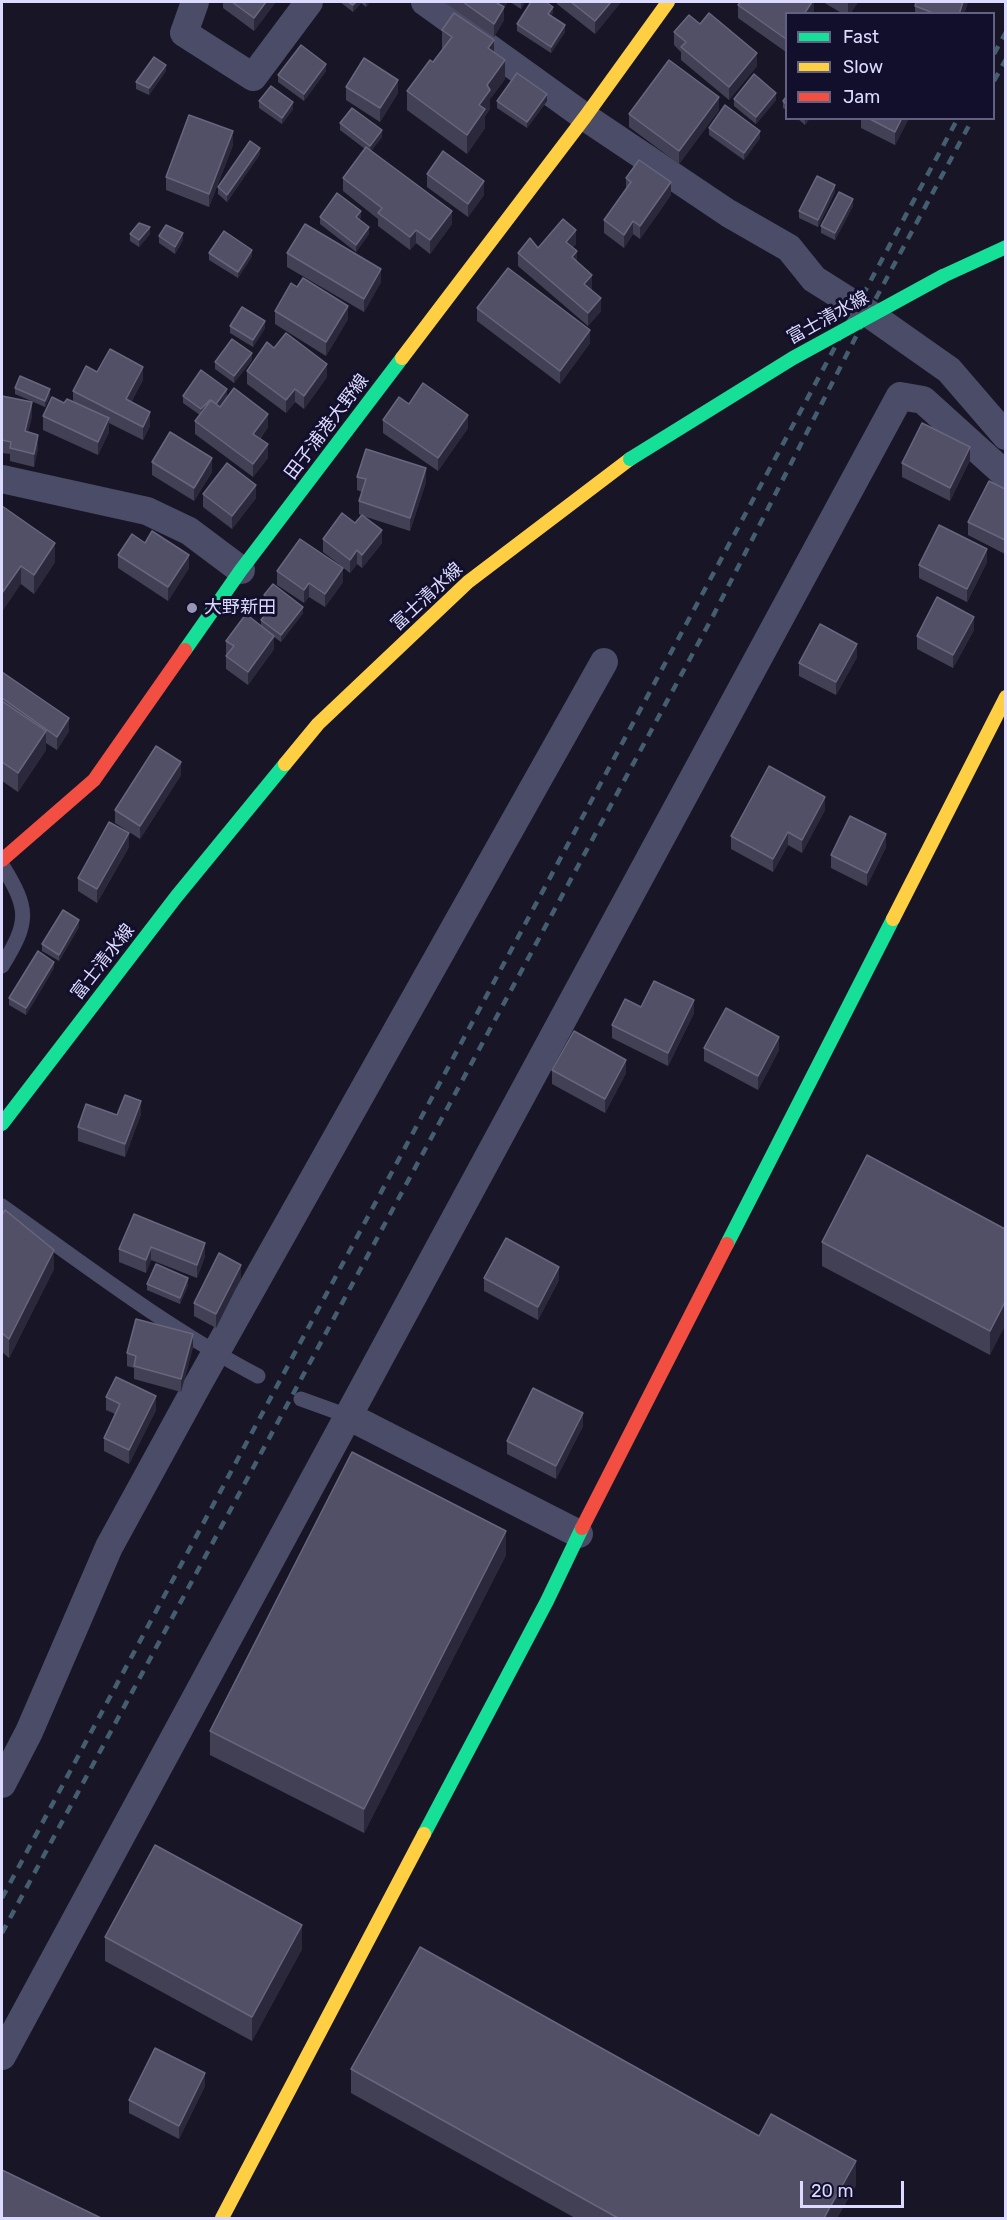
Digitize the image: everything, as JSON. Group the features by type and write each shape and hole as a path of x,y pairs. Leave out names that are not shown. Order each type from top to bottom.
{"main road":[{"name":"田子浦港大野線","path":"2,860 94,780 241,570 585,117 668,2"},
{"name":"富士清水線","path":"2,1124 176,897 318,724 468,582 630,459 792,358 943,276 1005,247"},
{"path":"222,2218 536,1622 1005,698"}],"street":[{"path":"195,2 184,33 253,77 309,2"},
{"path":"425,2 585,117 728,213 789,248 814,279 868,313 948,370 1005,436"},
{"path":"2,2056 900,396 922,400 1005,475"},
{"path":"2,479 147,511 189,531 241,570"},
{"path":"2,1784 29,1732 109,1547 215,1353 604,662"},
{"path":"348,1416 579,1534"}],"lane":[{"path":"2,865 17,891 24,912 21,930 2,966"},
{"path":"2,1206 215,1353 258,1376"},
{"path":"301,1399 348,1416"}],"building":[{"path":"232,2 266,2 254,18"},
{"path":"463,2 498,2 504,7 494,24"},
{"path":"531,2 546,2 553,7 548,14 565,25 551,47 517,24"},
{"path":"571,2 611,2 595,21"},
{"path":"740,2 812,2 805,12 785,12 785,38 738,5"},
{"path":"916,2 963,2 960,12 931,12 915,6"},
{"path":"454,13 494,40 488,48 505,60 487,85 490,90 479,105 485,109 467,135 407,91 430,60 433,62 452,37 442,30"},
{"path":"709,13 757,53 729,87 681,47 686,42 674,32 689,15 700,24"},
{"path":"301,45 326,64 304,94 278,75"},
{"path":"154,57 166,65 149,88 136,82"},
{"path":"364,58 398,80 380,108 346,87"},
{"path":"669,60 719,97 679,151 629,114"},
{"path":"517,73 547,94 527,122 497,101"},
{"path":"754,74 776,93 756,117 734,99"},
{"path":"271,86 293,102 282,118 259,101"},
{"path":"725,105 760,131 744,153 709,128"},
{"path":"352,108 382,130 370,146 340,123"},
{"path":"189,115 233,131 209,194 166,177"},
{"path":"872,120 901,120 895,132"},
{"path":"250,141 260,148 227,195 218,187"},
{"path":"366,147 452,211 430,240 416,230 410,237 378,213 382,208 343,178"},
{"path":"443,151 484,181 468,204 427,174"},
{"path":"639,160 671,182 640,226 633,221 624,235 604,220 631,182 626,178"},
{"path":"817,176 835,185 818,220 799,211"},
{"path":"839,192 853,199 835,233 821,226"},
{"path":"337,193 361,211 356,217 369,227 356,245 320,217"},
{"path":"563,219 576,230 566,242 577,251 572,257 592,275 584,284 601,298 588,313 518,253 530,238 538,248"},
{"path":"139,223 150,227 139,240 130,234"},
{"path":"305,224 381,269 364,299 287,253"},
{"path":"166,225 183,233 175,247 159,236"},
{"path":"224,231 252,250 238,272 209,253"},
{"path":"508,268 590,330 560,371 477,308"},
{"path":"303,278 348,306 326,342 275,311 291,283 297,287"},
{"path":"242,307 265,321 253,340 230,326"},
{"path":"286,333 327,364 304,396 295,389 286,400 247,371 267,342 274,348"},
{"path":"232,339 252,353 234,376 215,362"},
{"path":"110,349 143,367 126,399 150,412 143,427 73,391 86,366 97,372"},
{"path":"201,370 227,389 216,404 210,400 201,409 183,396"},
{"path":"20,376 50,389 45,401 15,388"},
{"path":"423,383 468,415 438,458 383,420 399,397 409,404"},
{"path":"234,388 268,414 253,434 268,444 253,464 195,421 211,400 220,407"},
{"path":"2,396 32,402 25,431 38,435 34,454 10,448 11,442 2,440"},
{"path":"52,397 64,403 67,399 109,418 98,442 43,416"},
{"path":"922,423 970,447 950,488 902,463"},
{"path":"170,432 212,458 194,488 152,462"},
{"path":"366,449 426,468 410,518 359,501 366,479 357,477"},
{"path":"227,463 256,485 232,516 203,494"},
{"path":"989,481 1005,489 1005,540 968,522"},
{"path":"2,506 55,543 34,575 21,566 2,593"},
{"path":"342,513 355,523 362,515 382,530 362,555 357,550 350,560 323,539"},
{"path":"939,525 987,549 967,589 919,565"},
{"path":"152,531 189,555 168,587 118,555 132,534 145,543"},
{"path":"300,539 343,568 325,594 309,583 304,590 277,571"},
{"path":"273,584 303,607 281,635 261,620 274,603 264,595"},
{"path":"937,597 974,617 953,655 917,636"},
{"path":"246,614 274,636 248,672 226,656 234,646 226,641"},
{"path":"820,624 857,644 836,682 799,663"},
{"path":"2,672 69,718 57,737 2,698"},
{"path":"2,701 46,731 18,773 2,762"},
{"path":"156,746 181,762 140,826 115,810"},
{"path":"769,766 825,797 802,840 788,832 773,859 731,836"},
{"path":"850,816 886,834 867,873 831,855"},
{"path":"109,822 129,833 97,889 78,878"},
{"path":"63,910 79,920 59,955 42,944"},
{"path":"38,951 54,962 26,1008 9,998"},
{"path":"654,981 694,1000 668,1053 612,1025 625,999 641,1007"},
{"path":"726,1008 779,1037 758,1076 704,1048"},
{"path":"574,1031 626,1060 605,1099 552,1070"},
{"path":"125,1095 141,1101 125,1144 78,1127 86,1104 117,1115"},
{"path":"867,1155 1005,1229 1005,1302 990,1331 822,1242"},
{"path":"5,1210 54,1250 9,1339 2,1333 2,1215"},
{"path":"134,1214 205,1243 197,1265 151,1247 146,1260 119,1249"},
{"path":"506,1238 559,1267 538,1307 484,1278"},
{"path":"219,1253 241,1265 216,1314 194,1303"},
{"path":"156,1264 188,1278 180,1298 147,1284"},
{"path":"136,1319 193,1334 181,1379 134,1366 136,1356 127,1353"},
{"path":"116,1377 156,1396 129,1450 104,1438 120,1404 106,1397"},
{"path":"533,1388 583,1413 556,1466 507,1441"},
{"path":"352,1452 506,1531 364,1809 210,1731"},
{"path":"155,1845 302,1925 252,2017 105,1937"},
{"path":"420,1947 759,2136 771,2114 856,2161 824,2218 618,2218 351,2069"},
{"path":"155,2048 205,2073 179,2126 129,2100"},
{"path":"2,2170 101,2218 2,2218"}],"railway":[{"path":"995,52 1006,32"},
{"path":"995,79 1006,59"},
{"path":"2,1898 957,120"},
{"path":"2,1933 713,616 868,313 972,120"}],"traffic: fast":[{"path":"943,276 1006,247"},
{"path":"630,459 793,358 943,276"},
{"path":"185,650 241,570 402,358"},
{"path":"2,1124 176,897 285,764"},
{"path":"727,1244 893,919"},
{"path":"424,1834 547,1601 582,1528"}],"traffic: slow":[{"path":"402,358 585,117 668,2"},
{"path":"285,764 318,724 468,582 630,459"},
{"path":"893,919 1006,697"},
{"path":"222,2218 424,1834"}],"traffic: jam":[{"path":"2,860 94,780 185,650"},
{"path":"582,1528 727,1244"}],"place":[{"name":"大野新田","path":"192,608"}]}
